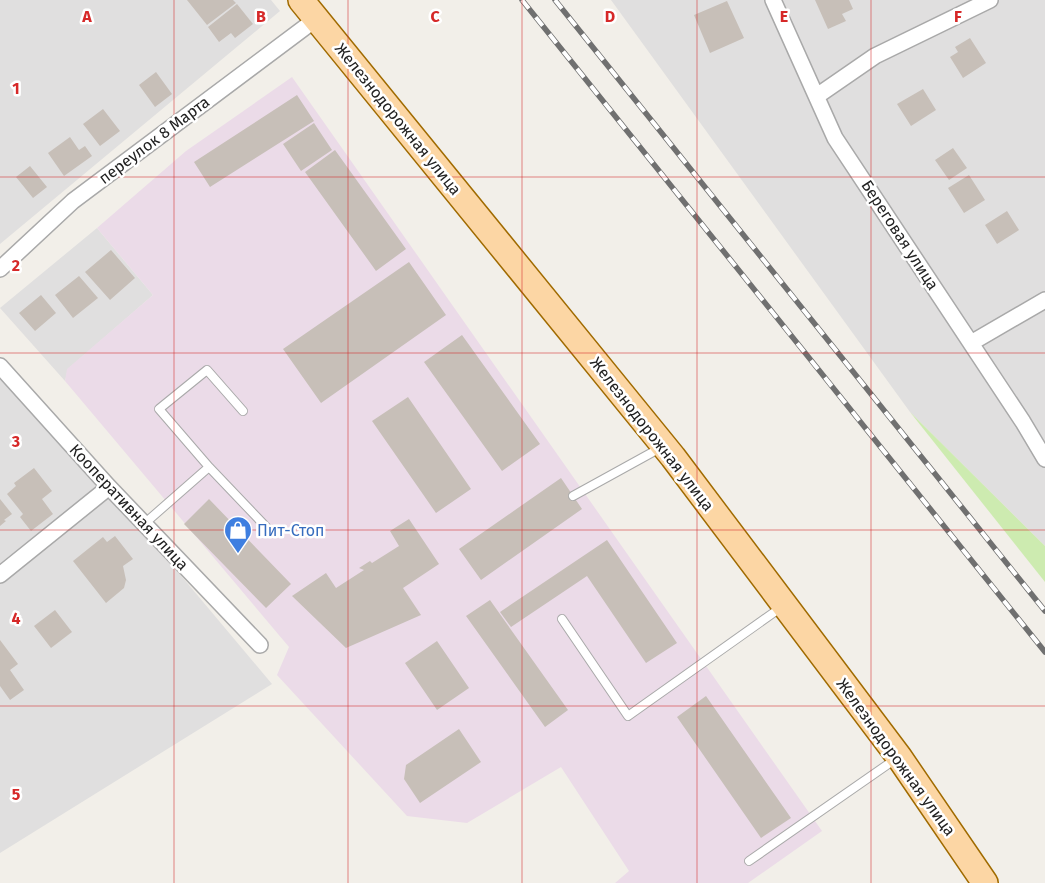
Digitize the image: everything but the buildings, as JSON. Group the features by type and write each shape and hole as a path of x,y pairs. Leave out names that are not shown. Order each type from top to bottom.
{"main road":[{"name":"Железнодорожная улица","path":"308,9 663,446 899,757 985,883"}],"street":[{"name":"Береговая улица","path":"773,0 836,138 1045,459"},
{"path":"817,96 875,56 990,0"},
{"name":"переулок 8 Марта","path":"0,269 73,201 308,9"},
{"path":"971,343 1045,300"},
{"name":"Кооперативная улица","path":"0,366 109,487 260,645"},
{"path":"0,575 109,487"}],"lane":[{"path":"244,411 206,370 159,409 271,532"},
{"path":"573,496 663,446"},
{"path":"144,524 209,466"},
{"path":"562,619 628,716 784,605"},
{"path":"749,861 899,757"}],"shaded area":[{"path":"0,0 271,0 280,11 0,244"},
{"path":"611,0 1045,0 1045,546 910,412"},
{"path":"292,77 822,831 748,883 615,883 629,871 561,767 467,823 407,816 277,675 289,647 65,381 67,369 153,295 97,228 186,151"},
{"path":"97,228 153,295 68,369 65,381 0,308"},
{"path":"0,360 272,684 0,853"}],"green space":[{"path":"910,412 1045,546 1045,582"}],"railway":[{"path":"522,0 1045,652"},
{"path":"555,0 1045,611"}],"place":[{"name":"Пит-Стоп","path":"238,554"}]}
